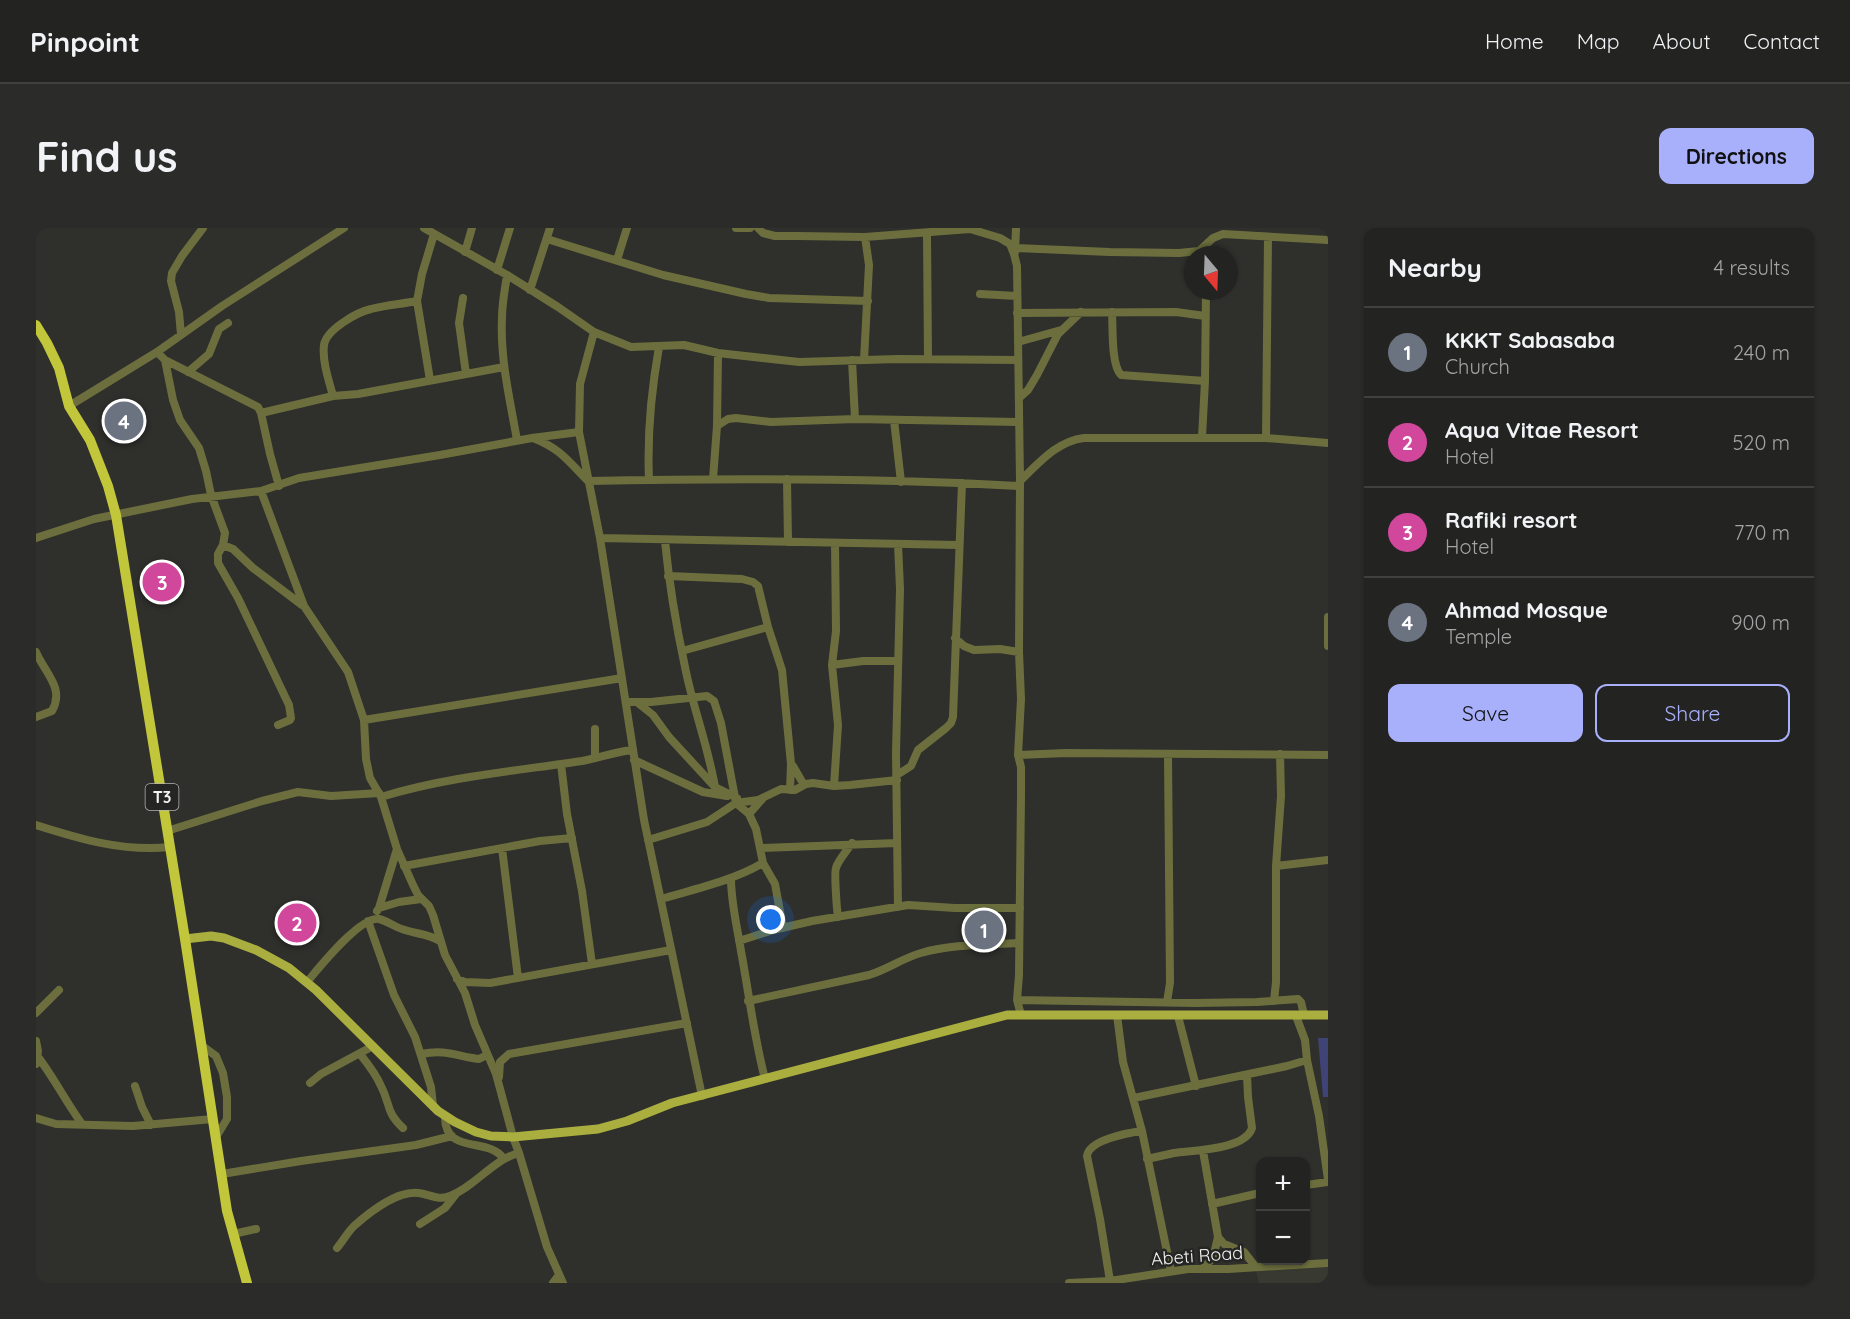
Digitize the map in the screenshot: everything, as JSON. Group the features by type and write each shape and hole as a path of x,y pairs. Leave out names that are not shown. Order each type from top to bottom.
{"highway":[{"name":"T3","path":"36,325 59,368 69,406 90,440 116,514 227,1211 247,1283"}],"main road":[{"path":"185,939 211,936 224,938 272,958 289,968 307,982 432,1106 445,1116 477,1132 491,1136 513,1137 607,1127 672,1103 999,1017 1021,1015 1328,1015"}],"street":[{"path":"181,335 179,312 172,289 172,273 203,228"},
{"path":"69,406 157,352 222,306 344,228"},
{"path":"424,228 507,275 594,332 631,347 684,345 718,354 799,363 852,360 1018,360"},
{"path":"465,252 472,228"},
{"path":"497,270 510,228"},
{"path":"530,290 550,228"},
{"path":"617,260 627,228"},
{"path":"736,228 750,228"},
{"path":"758,228 763,233 775,236 865,237 894,231 927,233 971,229 1000,238 1010,244 1015,251"},
{"path":"1016,228 1021,699 1018,755 1021,794 1017,1000 1021,1015"},
{"path":"1015,251 1179,253 1199,251 1213,238 1223,234 1268,237 1287,232 1328,240"},
{"path":"927,233 928,359"},
{"path":"430,380 417,301 434,234"},
{"path":"864,360 869,265 865,237"},
{"path":"1266,438 1268,237"},
{"path":"547,239 663,275 746,294 868,301"},
{"path":"507,275 502,316 504,367 517,440"},
{"path":"980,294 1017,296"},
{"path":"463,298 459,323 466,374"},
{"path":"1202,438 1206,300"},
{"path":"333,396 325,362 324,346 325,340 333,330 357,314 372,308 417,301"},
{"path":"1019,398 1028,390 1061,330 1081,312"},
{"path":"1112,312 1115,363 1121,375 1205,381"},
{"path":"1017,313 1176,312 1205,316"},
{"path":"188,372 209,354 219,329 228,323"},
{"path":"1018,342 1061,330"},
{"path":"594,332 580,384 579,432 600,538 648,840 702,1096"},
{"path":"649,480 648,426 659,347"},
{"path":"157,352 165,360 258,407 279,486"},
{"path":"713,479 717,426 718,354"},
{"path":"165,360 176,412 199,448 211,495 225,533 223,545 218,554 221,570 238,598 289,705 290,720 278,725"},
{"path":"852,360 855,419"},
{"path":"261,413 333,396 504,367"},
{"path":"717,426 736,418 771,422 855,419 1018,422"},
{"path":"894,420 901,482"},
{"path":"36,538 83,522 211,495 261,491 299,478 440,456 517,440 579,432"},
{"path":"532,438 561,452 588,481 787,479 1020,484 1050,453 1079,438 1136,436 1266,438 1328,443"},
{"path":"787,479 788,542"},
{"path":"634,760 703,792 735,799 764,797 782,789 795,790 813,783 834,786 897,778 911,766 918,750 951,723 953,717 962,483"},
{"path":"261,491 304,606 348,672 364,720 368,770 380,795 397,849 421,899 429,906 433,915 440,941 465,993 496,1074 548,1249 561,1279 553,1283"},
{"path":"600,538 960,545"},
{"path":"665,541 668,576 682,651 715,787"},
{"path":"834,786 838,725 832,664 836,630 835,543"},
{"path":"898,544 900,589 897,778 898,907"},
{"path":"223,545 233,549 253,568 304,606"},
{"path":"668,576 731,578 753,582 758,586 783,679 791,764 790,790"},
{"path":"1328,624 1328,646"},
{"path":"682,651 768,627"},
{"path":"955,638 964,646 974,650"},
{"path":"954,654 974,650 1000,649 1019,652"},
{"path":"36,652 53,682 57,697 52,711 36,717"},
{"path":"832,664 898,661"},
{"path":"364,720 622,678"},
{"path":"626,702 707,696 714,701 721,723 735,799"},
{"path":"637,702 653,715 669,737 715,787 735,799 749,814 758,835 763,863 774,880 783,928"},
{"path":"595,758 596,729"},
{"path":"167,831 290,793 331,796 380,795 498,772 561,764 632,750"},
{"path":"1018,755 1066,753 1328,755"},
{"path":"1274,1001 1276,866 1281,796 1280,754"},
{"path":"1167,1002 1170,983 1168,755"},
{"path":"561,764 589,929 592,964"},
{"path":"791,764 804,785"},
{"path":"749,814 764,797"},
{"path":"648,840 707,822 735,799"},
{"path":"36,825 102,844 151,849 170,847"},
{"path":"404,866 572,838"},
{"path":"838,917 835,872 837,865 852,843"},
{"path":"760,848 897,843"},
{"path":"502,848 518,978"},
{"path":"307,982 346,939 370,920 379,908 397,849"},
{"path":"1276,866 1328,860"},
{"path":"661,899 731,878 763,863"},
{"path":"731,878 732,902 748,1001 765,1079"},
{"path":"379,908 421,899"},
{"path":"739,941 783,928 908,905 1020,908"},
{"path":"370,920 379,919 440,941"},
{"path":"370,920 394,995 411,1025 421,1054 431,1087 432,1106"},
{"path":"748,1001 869,975 886,970 917,954 934,950 1019,943"},
{"path":"457,979 465,982 490,983 671,950"},
{"path":"36,1013 59,990"},
{"path":"1017,1000 1167,1002 1300,1000 1300,1016 1319,1116 1328,1181 1310,1184"},
{"path":"1117,1015 1123,1062 1142,1131 1171,1271"},
{"path":"1178,1016 1196,1086"},
{"path":"499,1087 498,1068 500,1062 509,1054 687,1023"},
{"path":"36,1041 37,1060 52,1075 65,1101 82,1124"},
{"path":"201,1045 216,1056 224,1073 227,1119 216,1137"},
{"path":"310,1083 321,1074 373,1046"},
{"path":"421,1054 441,1051 479,1059 487,1054"},
{"path":"360,1054 381,1085 388,1110 402,1128"},
{"path":"1134,1098 1307,1060"},
{"path":"1147,1159 1225,1146 1247,1136 1252,1128 1247,1075"},
{"path":"135,1086 151,1125"},
{"path":"445,1116 445,1125 452,1136 462,1143 496,1150 503,1158"},
{"path":"36,1118 56,1124 151,1125 213,1119"},
{"path":"1110,1281 1087,1156 1088,1151 1091,1147 1117,1136 1142,1131"},
{"path":"222,1174 416,1145 452,1136"},
{"path":"1202,1269 1213,1258 1218,1237 1203,1151"},
{"path":"337,1248 354,1226 375,1209 396,1198 417,1193 446,1198 479,1179 503,1158 519,1153"},
{"path":"420,1224 444,1208 457,1193"},
{"path":"1212,1204 1256,1194"},
{"path":"233,1234 256,1229"},
{"path":"1218,1237 1224,1244 1248,1256 1255,1266"},
{"name":"Abeti Road","path":"1069,1283 1110,1281 1171,1271 1328,1263"}],"shaded area":[{"path":"1318,1038 1328,1038 1328,1097 1323,1097"},
{"path":"1328,1267 1328,1283 1259,1283 1256,1271"}],"place":[{"name":"Ahmad Mosque","path":"124,421"},
{"name":"Rafiki resort","path":"162,582"},
{"name":"Aqua Vitae Resort","path":"297,923"},
{"name":"KKKT Sabasaba","path":"984,930"}]}
